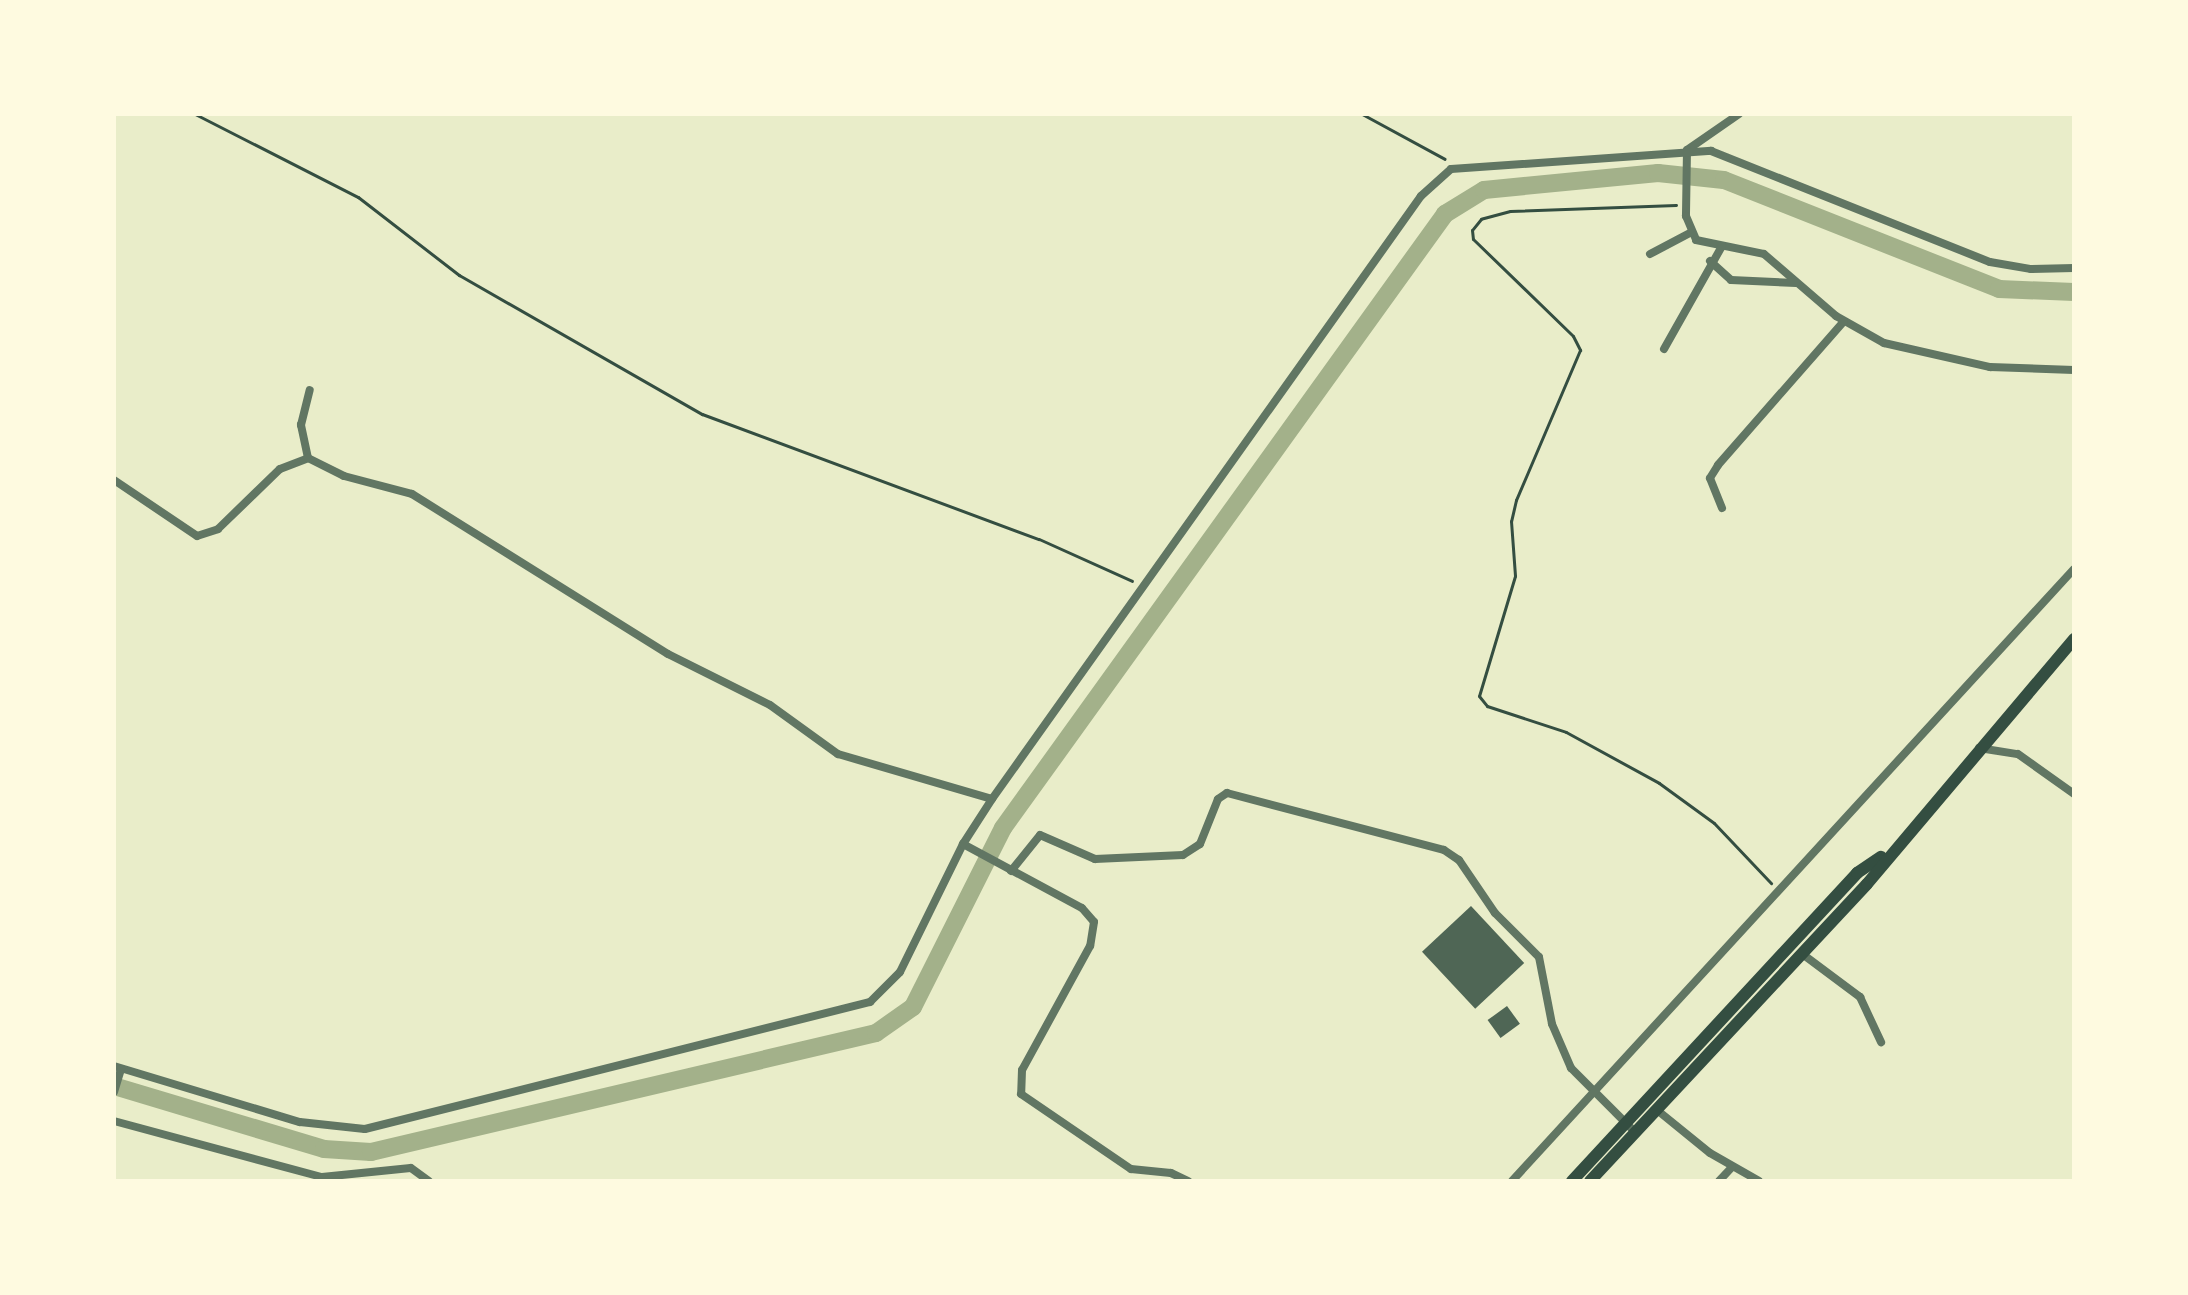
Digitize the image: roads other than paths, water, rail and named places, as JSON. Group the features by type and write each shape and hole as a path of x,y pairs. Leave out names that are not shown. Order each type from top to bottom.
{"main road":[{"path":"1590,1181 1867,884 1890,850 2074,639"},
{"path":"1572,1181 1621,1119 1857,873 1890,850"}],"street":[{"path":"1687,150 1739,114"},
{"path":"1687,150 1686,202 1690,233 1705,245 1764,254 1844,321 1884,343 1950,360 2074,370"},
{"path":"114,1092 118,1067 300,1122 365,1129 858,1007 879,996 900,972 963,844 992,799 1413,207 1435,179 1451,169 1687,150 1740,160 1990,262 2031,269 2074,268"},
{"path":"1650,254 1690,233"},
{"path":"1664,349 1710,261 1722,246"},
{"path":"1710,261 1731,280 1797,283"},
{"path":"1722,508 1710,478 1718,465 1844,321"},
{"path":"308,458 301,425 310,390"},
{"path":"114,480 197,536 218,529 280,469 308,458 344,476 431,503 668,654 770,705 846,758 992,799"},
{"path":"1512,1181 2074,569"},
{"path":"1979,747 2018,754 2074,794"},
{"path":"1011,871 1040,835 1095,859 1183,855 1200,844 1218,799 1227,793 1435,847 1459,860 1495,913 1539,957 1556,1034 1571,1068 1636,1133"},
{"path":"963,844 1082,908 1095,929 1022,1070 1021,1094 1131,1169 1171,1173 1188,1181"},
{"path":"1801,953 1860,997 1881,1042"},
{"path":"1657,1110 1732,1167 1759,1181"},
{"path":"114,1121 322,1177 349,1178 411,1168 429,1181"},
{"path":"1719,1181 1732,1167"}],"waterway":[{"path":"114,1086 324,1149 371,1152 876,1033 913,1007 1003,828 1445,214 1484,190 1658,173 1724,180 1999,289 2074,292"}]}
